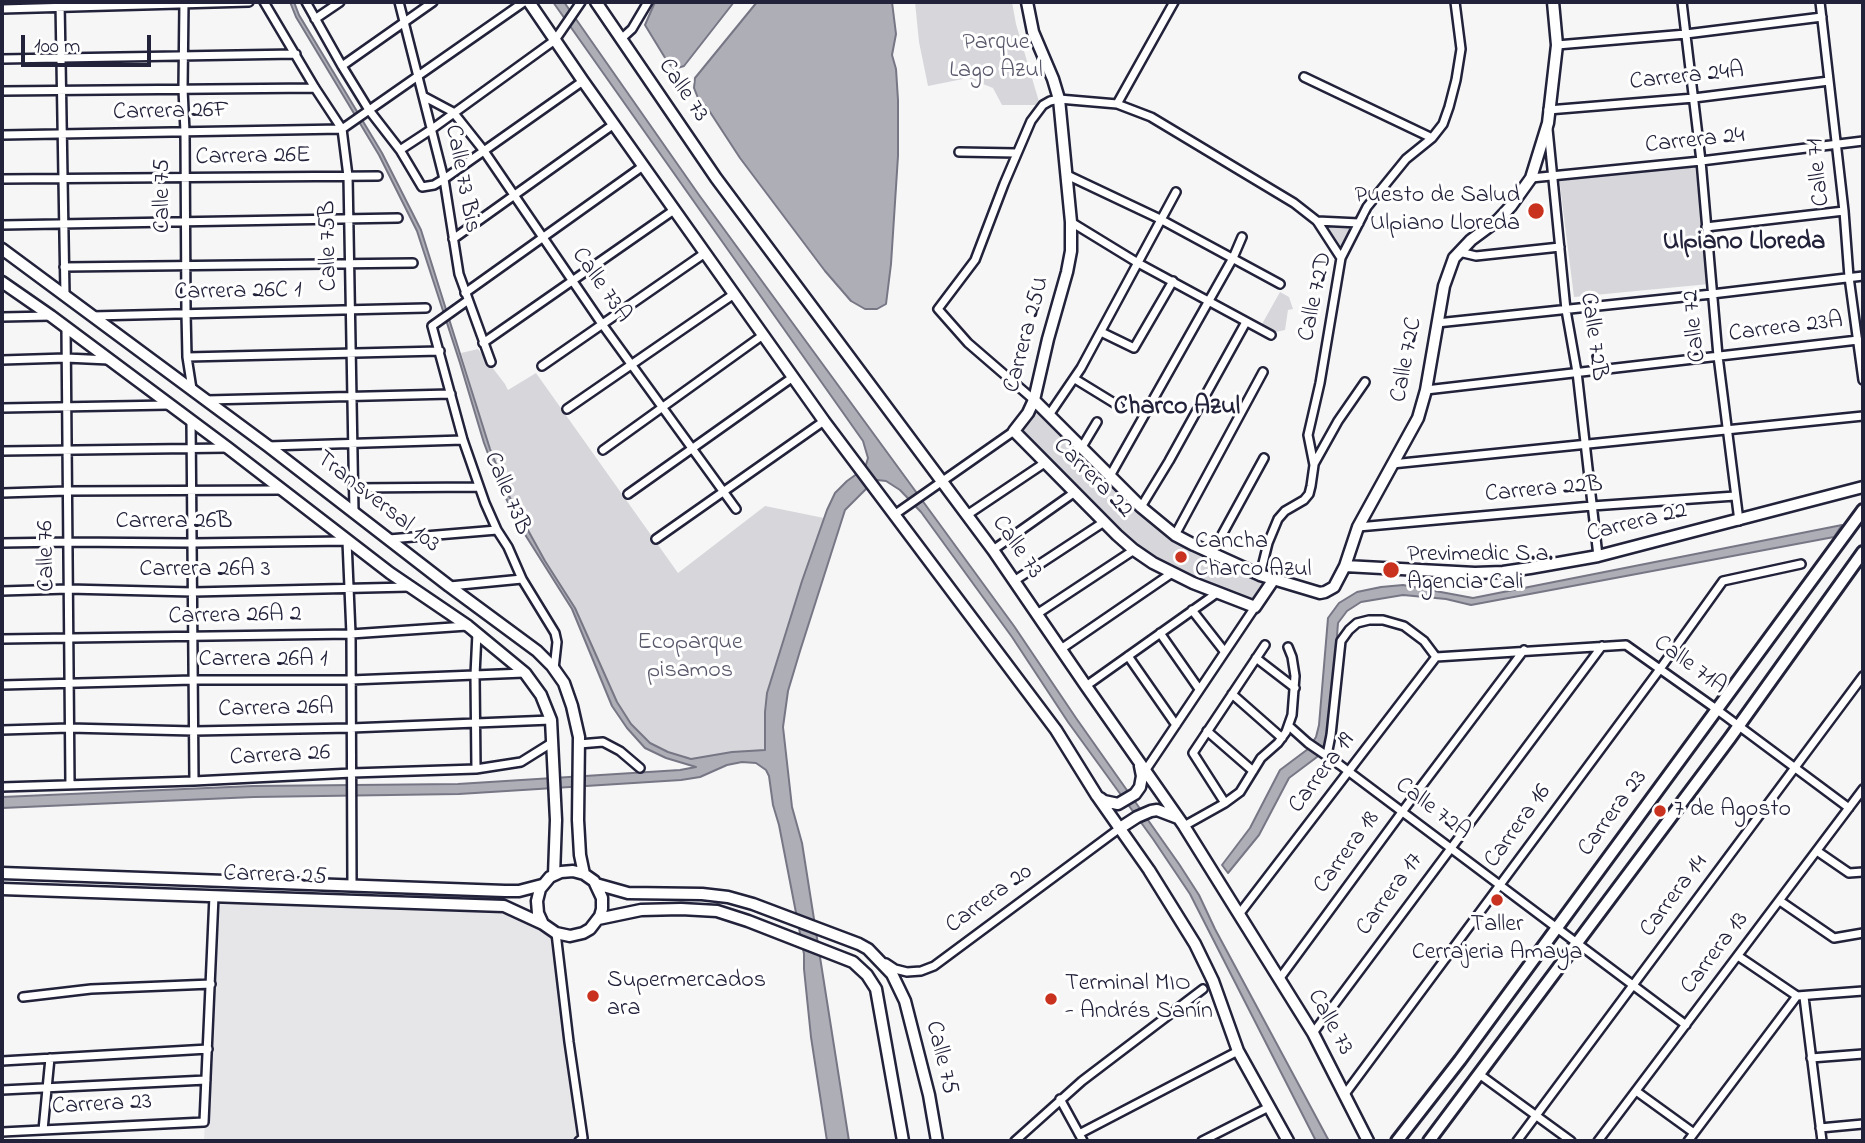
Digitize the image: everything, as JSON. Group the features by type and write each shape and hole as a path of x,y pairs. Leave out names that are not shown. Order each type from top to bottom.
{"main road":[{"path":"527,2 558,36 583,81 824,421 1056,730 1195,944 1213,981 1238,1051 1288,1141"},
{"name":"Calle 73","path":"596,2 716,178 939,483 993,550 1142,771 1181,822 1280,978 1345,1094 1365,1138"},
{"name":"Carrera 25U","path":"1014,431 1034,400 1071,251 1071,222 1059,99 1033,32 1027,2"},
{"name":"Calle 72B","path":"1531,178 1548,124 1558,45 1553,2"},
{"name":"Calle 72C","path":"1345,566 1358,527 1418,418 1426,390 1449,269 1454,258 1511,206 1531,178"},
{"name":"Transversal 103","path":"2,249 268,446 537,651 554,669 564,683 572,706 579,744 578,820 584,874"},
{"name":"Transversal 103","path":"2,282 228,448 409,587 468,626 525,673 541,695 551,719 556,820 554,875"},
{"name":"Carrera 22","path":"1034,400 1141,507 1175,535 1260,575 1314,592 1325,592 1334,587 1345,566 1503,572 1598,556 1863,487"},
{"name":"Carrera 22","path":"1014,431 1134,550 1172,573 1255,607"},
{"name":"Carrera 23","path":"1397,1141 1460,1060 1863,510"},
{"name":"Carrera 23","path":"1429,1141 1858,566 1863,552"},
{"path":"1255,607 1274,579"},
{"path":"452,615 460,616 466,612 466,598"},
{"path":"1097,796 1104,802 1118,804 1135,794 1140,787 1142,771"},
{"path":"1120,828 1157,810 1166,812 1181,822"},
{"path":"543,923 538,913 537,901 542,886 554,875 569,870 584,874 596,884 601,894 602,909 598,919 590,929 579,934 567,936 556,933"},
{"name":"Carrera 25","path":"2,873 505,891 542,886"},
{"path":"596,884 628,893 728,897 859,944 877,957"},
{"name":"Carrera 25","path":"2,889 504,906 543,923 556,933"},
{"name":"Calle 75","path":"598,919 633,911 716,911 853,962 867,975 876,989 903,1141"},
{"name":"Calle 75","path":"877,957 892,974 905,1001 929,1094 937,1141"}],"street":[{"path":"2,9 60,5 249,2"},
{"name":"Calle 75B","path":"264,2 342,129 348,176 354,512"},
{"path":"306,2 368,111 400,150 422,187 434,185 444,179 583,81"},
{"path":"315,19 340,2"},
{"name":"Calle 73 Bis","path":"399,2 444,179 458,274 491,362"},
{"path":"342,66 433,2"},
{"path":"342,129 527,2"},
{"path":"400,150 558,36 580,2"},
{"path":"621,38 632,29 649,2"},
{"path":"1117,104 1174,2"},
{"name":"Calle 72D","path":"1260,575 1268,543 1278,519 1309,494 1314,465 1308,435 1320,383 1341,258 1367,207 1385,183 1443,124 1456,80 1461,49 1455,2"},
{"name":"Calle 72","path":"1682,2 1701,161 1718,356 1739,521"},
{"name":"Calle 71","path":"1820,2 1849,277 1863,380"},
{"name":"Calle 75","path":"184,3 185,266 187,357 192,390"},
{"path":"60,5 65,295"},
{"path":"1558,45 1686,34 1822,17"},
{"path":"2,59 296,54"},
{"path":"1304,77 1432,138"},
{"name":"Carrera 24A","path":"1548,110 1693,98 1829,81"},
{"path":"2,91 315,88"},
{"name":"Calle 73A","path":"423,96 453,112 484,151 602,324 736,509"},
{"path":"1034,400 968,343 938,309 975,260 1016,153 1031,121 1043,104 1059,99 1117,104 1151,117 1283,195 1317,222 1341,258"},
{"path":"453,239 614,124"},
{"name":"Calle 72B","path":"1548,124 1566,310 1577,372 1598,556"},
{"name":"Carrera 26F","path":"2,135 342,129"},
{"name":"Carrera 24","path":"1531,178 1863,141"},
{"path":"959,152 1016,153"},
{"path":"466,297 643,166"},
{"path":"1067,175 1160,219 1280,284"},
{"name":"Carrera 26E","path":"2,179 379,176"},
{"name":"Carrera 25U","path":"1049,415 1075,379 1176,192"},
{"path":"483,343 674,210"},
{"path":"1706,227 1844,211"},
{"path":"2,225 398,218"},
{"path":"1071,222 1138,263 1271,335"},
{"path":"1317,222 1359,223"},
{"path":"1110,476 1233,258 1242,237"},
{"path":"1459,252 1476,256 1560,247"},
{"path":"542,366 705,253"},
{"path":"64,267 412,264"},
{"path":"1437,323 1863,276"},
{"path":"1101,332 1134,348 1173,281"},
{"path":"567,410 734,294"},
{"name":"Calle 73B","path":"466,297 432,326 478,487 522,579 555,633 557,642 554,669"},
{"name":"Carrera 26C 1","path":"92,316 426,308"},
{"path":"2,317 51,316"},
{"path":"1141,507 1246,322"},
{"name":"Calle 76","path":"66,327 70,784"},
{"path":"603,450 763,335"},
{"name":"Carrera 23A","path":"1426,390 1858,340"},
{"path":"187,357 440,351"},
{"path":"2,360 110,360"},
{"path":"1175,535 1263,372"},
{"path":"628,494 793,377"},
{"path":"1075,379 1119,406"},
{"path":"1314,465 1338,421 1365,382"},
{"path":"206,400 452,394"},
{"path":"2,408 170,405"},
{"path":"1392,464 1863,416"},
{"path":"191,421 194,781"},
{"path":"656,539 824,421"},
{"path":"1082,447 1097,422"},
{"name":"Carrera 25U","path":"894,515 1014,431"},
{"path":"268,446 463,440"},
{"path":"2,451 228,448"},
{"path":"1212,553 1264,458"},
{"path":"967,515 1046,462"},
{"path":"354,488 478,487"},
{"path":"2,493 282,490"},
{"path":"993,550 1075,492"},
{"name":"Carrera 22B","path":"1358,527 1735,496"},
{"path":"1014,581 1104,522"},
{"path":"389,539 497,530"},
{"path":"347,541 351,635 352,886"},
{"name":"Carrera 26B","path":"2,543 347,541"},
{"path":"1037,614 1134,550"},
{"name":"Carrera 16","path":"1345,1094 1723,581 1801,564"},
{"path":"1061,649 1172,573"},
{"path":"449,586 522,579"},
{"name":"Carrera 26A 3","path":"2,591 68,589 193,592 409,587"},
{"path":"1086,686 1217,593"},
{"path":"1142,771 1255,607"},
{"path":"1192,610 1224,651"},
{"path":"1325,754 1331,735 1341,641 1357,623 1383,620 1404,626 1424,641 1436,657"},
{"name":"Carrera 26A 2","path":"2,639 351,635 468,626"},
{"path":"476,769 477,633"},
{"path":"1160,633 1199,689"},
{"path":"1225,803 1193,753 1265,645"},
{"name":"Calle 71A","path":"1436,657 1626,645 1849,808"},
{"name":"Carrera 17","path":"1312,1033 1602,646"},
{"path":"1181,822 1225,803 1240,792 1261,758 1282,738 1292,715 1295,688 1294,667 1288,647"},
{"name":"Carrera 18","path":"1280,978 1524,650"},
{"path":"1128,656 1176,725"},
{"path":"1256,657 1295,688"},
{"name":"Carrera 19","path":"1240,913 1436,657"},
{"name":"Carrera 26A 1","path":"2,685 193,680 351,680 525,673"},
{"name":"Carrera 14","path":"1517,1141 1863,676"},
{"path":"1232,694 1282,738"},
{"name":"Carrera 26A","path":"2,730 69,728 194,731 351,728 551,719"},
{"name":"Calle 72A","path":"1289,726 1308,743 1686,1025"},
{"path":"1207,731 1253,771"},
{"name":"Carrera 26","path":"2,787 476,769 521,762 553,742"},
{"path":"579,744 603,742 620,751 640,768"},
{"name":"Carrera 13","path":"1598,1141 1863,789"},
{"name":"Carrera 20","path":"877,957 895,969 907,972 934,966 1120,828"},
{"path":"1818,851 1849,873 1863,872"},
{"path":"2,1090 206,1080 214,896"},
{"path":"1780,901 1834,938 1863,933"},
{"path":"556,933 583,1139 579,1141"},
{"path":"1738,956 1800,996 1863,991"},
{"path":"23,997 91,989 211,984"},
{"path":"1016,1141 1060,1099 1203,989"},
{"path":"1800,996 1822,1141"},
{"path":"1688,1141 1800,996"},
{"path":"2,1061 208,1049"},
{"path":"1060,1099 1081,1138 1238,1051"},
{"path":"1811,1058 1863,1054"},
{"path":"43,1130 50,1058"},
{"path":"1479,1074 1571,1141"},
{"name":"Carrera 23","path":"2,1132 204,1122 206,1080"},
{"path":"1636,1091 1694,1133"},
{"path":"1202,1141 1269,1107"},
{"path":"1820,1128 1863,1124"}],"shaded area":[{"path":"290,2 294,2 299,15 382,153 421,230 490,449 508,494 575,608 617,702 631,724 650,743 691,759 765,750 767,693 827,510 835,493 865,468 868,458 863,441 553,2 564,2 699,195 1014,626 1179,864 1199,895 1329,1141 1316,1141 1190,894 1068,722 1012,637 921,512 900,490 886,481 877,480 871,484 845,510 788,691 783,727 792,807 802,843 849,1141 827,1141 811,1037 804,954 769,776 766,770 756,763 727,765 700,777 681,780 459,794 254,797 2,808 2,797 253,786 458,784 696,767 645,748 612,706 572,609 519,525 501,488 484,443 417,231 379,155 296,17"},
{"path":"655,2 734,2 684,66 674,69 645,25"},
{"path":"757,2 892,2 896,34 892,55 896,69 898,100 898,156 886,304 877,309 865,309 851,301 825,271 740,158 698,98 694,88 695,78"},
{"path":"1842,525 1834,537 1471,605 1446,599 1403,595 1361,602 1347,611 1338,623 1327,741 1317,757 1289,778 1259,835 1228,873 1222,865 1250,828 1280,770 1308,749 1316,737 1328,618 1339,603 1357,592 1403,585 1473,598"},
{"path":"214,896 504,906 552,931 583,1138 579,1141 204,1141"}],"green space":[{"name":"Parque Lago Azul","path":"915,2 1012,2 1040,105 1002,105 993,88 968,78 928,86 919,42"},
{"path":"1695,164 1709,284 1574,297 1559,178"},
{"path":"1324,226 1352,227 1340,250"},
{"path":"1280,292 1289,297 1293,309 1288,310 1285,330 1276,332 1262,324"},
{"name":"Ecoparque pisamos","path":"478,349 508,390 536,373 678,573 765,506 824,518 767,693 765,751 732,752 691,759 650,743 631,724 617,702 575,608 508,494 490,449 461,353"},
{"path":"1036,409 1137,511 1172,539 1209,559 1265,580 1253,600 1175,569 1138,547 1021,430"}],"place":[{"name":"Puesto de Salud Ulpiano Lloreda","path":"1536,211"},
{"name":"Cancha Charco Azul","path":"1181,557"},
{"name":"Previmedic S.a. Agencia Cali","path":"1391,570"},
{"name":"7 de Agosto","path":"1660,811"},
{"name":"Taller Cerrajeria Amaya","path":"1497,900"},
{"name":"Supermercados ara","path":"593,996"},
{"name":"Terminal MIO - Andrés Sanín","path":"1051,999"}],"district":[{"name":"Ulpiano Lloreda","path":"1744,244"},
{"name":"Charco Azul","path":"1177,409"}]}
